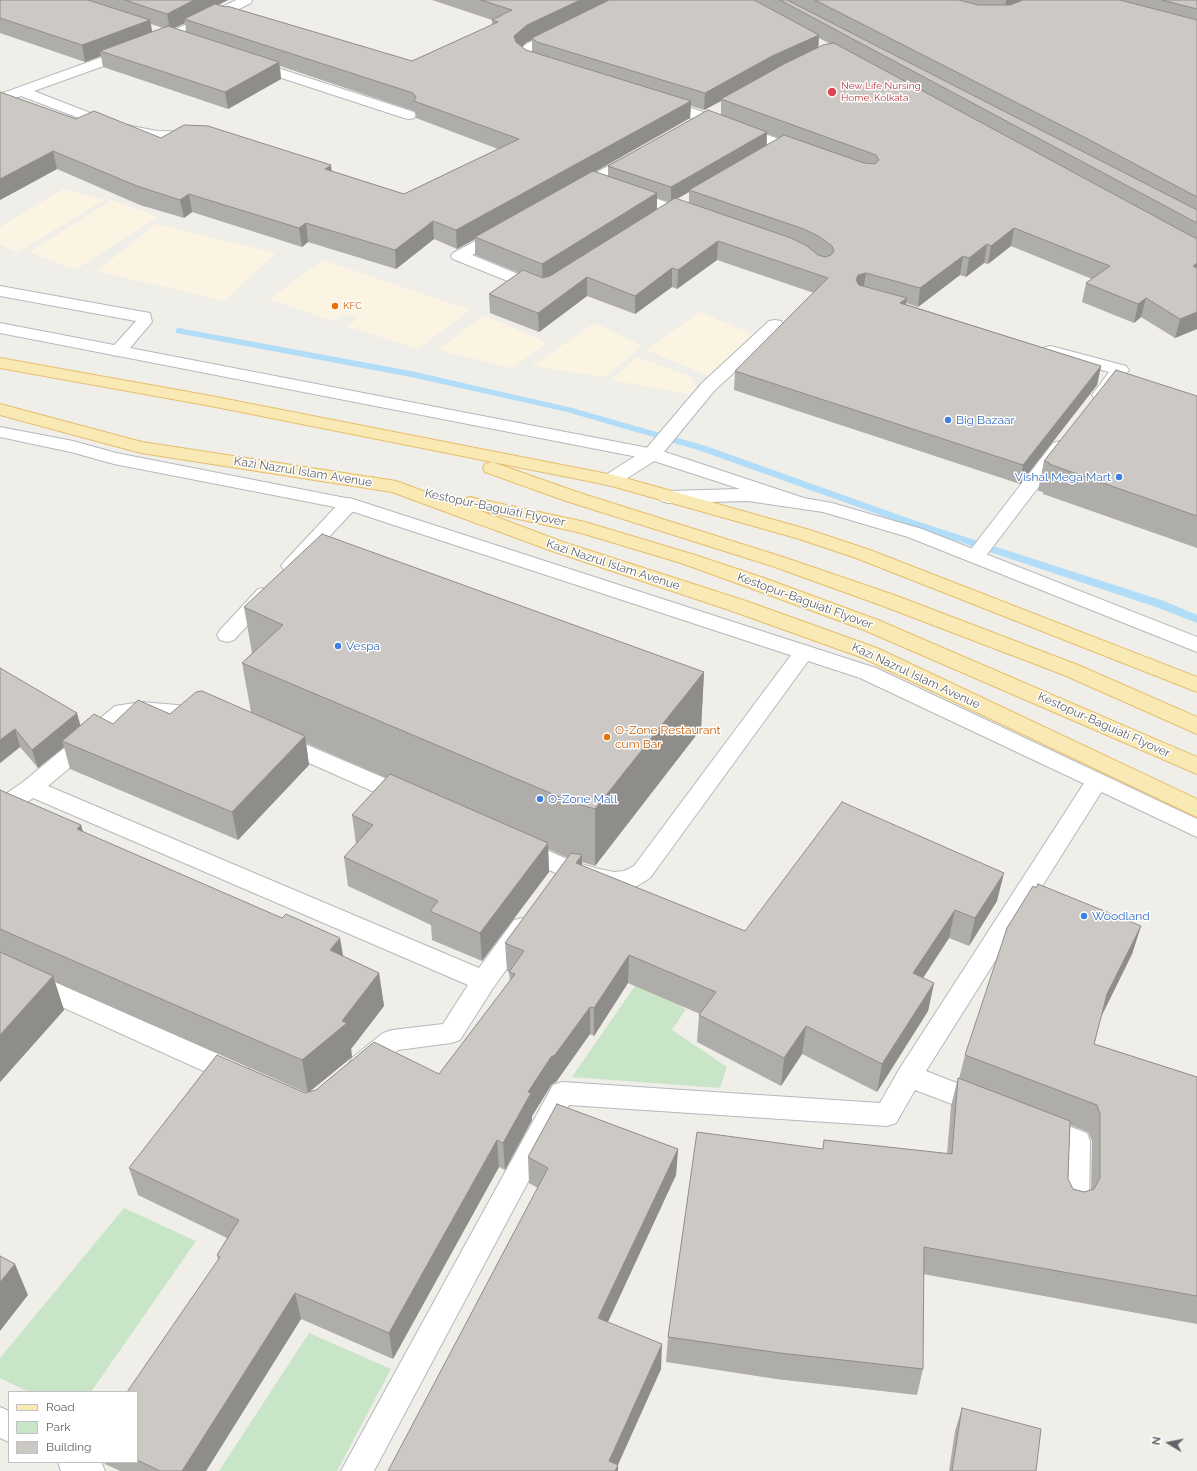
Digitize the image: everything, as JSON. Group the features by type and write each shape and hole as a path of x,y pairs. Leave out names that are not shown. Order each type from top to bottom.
{"main road":[{"path":"0,363 211,401 611,480 803,534 863,554 1197,686"},
{"name":"Kazi Nazrul Islam Avenue","path":"0,409 141,447 396,487 556,546 739,606 870,653 1197,809"},
{"path":"417,441 573,497 779,562 890,601 1071,670 1197,726"},
{"name":"Kestopur-Baguiati Flyover","path":"396,487 585,528 688,559 871,625 1197,766"}],"street":[{"path":"0,99 170,37 246,0"},
{"path":"211,2 230,8"},
{"path":"555,70 532,63 525,58 524,53 533,46 574,26"},
{"path":"148,29 193,44"},
{"path":"238,59 410,114"},
{"path":"20,91 113,126 132,131 157,135 210,137"},
{"path":"652,100 705,117 811,155"},
{"path":"686,127 718,110"},
{"path":"768,153 782,145"},
{"path":"562,197 648,148"},
{"path":"590,181 702,219"},
{"path":"654,221 687,201"},
{"path":"514,224 459,256 544,290 557,282"},
{"path":"0,291 144,317 144,322 118,351"},
{"path":"611,480 652,454 708,387 775,325"},
{"path":"0,328 652,454 797,502"},
{"path":"1037,347 1120,370 1091,408"},
{"path":"0,432 114,458 349,504 868,673 1096,783 1197,829"},
{"path":"975,557 1072,432"},
{"path":"668,497 748,495 825,507 915,533 1197,645"},
{"path":"227,635 349,504"},
{"path":"346,1079 392,1040 451,1033 484,981 552,887 595,877 614,881 630,880 642,872 804,652"},
{"path":"0,810 32,788 123,711 142,709 188,713 210,710 225,716"},
{"path":"261,732 428,806"},
{"path":"358,1471 562,1093 888,1115 909,1076 1096,783"},
{"path":"32,788 484,981"},
{"path":"500,839 552,887"},
{"path":"0,968 261,1085"},
{"path":"909,1076 1077,1141 1075,1205"},
{"path":"75,1463 90,1471"}],"shaded area":[{"path":"63,189 104,200 18,252 0,245 0,227"},
{"path":"112,200 158,217 75,270 29,252"},
{"path":"156,224 276,253 224,301 97,271"},
{"path":"323,260 470,310 418,349 347,326 358,319 345,314 333,321 269,299"},
{"path":"700,312 755,335 711,377 646,350"},
{"path":"484,315 547,343 512,368 438,350"},
{"path":"595,323 642,346 605,377 532,366"},
{"path":"637,357 691,377 697,389 688,394 611,380"}],"green space":[{"path":"637,983 686,1009 672,1030 727,1067 720,1088 572,1077"},
{"path":"124,1208 196,1241 92,1391 27,1391 0,1378 0,1358"},
{"path":"309,1333 391,1369 337,1471 219,1471"}],"building":[{"path":"0,0 88,0 150,20 82,45 0,18"},
{"path":"125,0 194,0 167,14"},
{"path":"481,0 580,0 527,25 514,36 516,42 526,50 691,101 456,230 433,221 395,250 306,223 299,228 189,194 180,200 137,186 53,151 0,179 0,92 76,119 94,111 161,138 184,125 208,126 331,165 325,169 404,194 519,139 414,101 416,97 413,93 184,19 215,4 227,6 412,61 498,22 492,20 512,10"},
{"path":"609,0 754,0 819,35 772,56 705,93 537,42 532,38"},
{"path":"780,0 787,0 1197,210 1197,223"},
{"path":"815,0 959,0 978,5 1010,5 1023,0 1120,0 1197,20 1197,197 1086,138"},
{"path":"1162,0 1197,0 1197,9"},
{"path":"168,26 279,62 225,92 100,51"},
{"path":"834,43 1197,238 1197,263 1193,266 1197,268 1197,312 1180,319 1146,298 1138,304 1086,283 1110,266 1014,228 991,246 987,244 969,258 963,256 920,288 866,273 858,275 856,280 859,285 907,298 900,303 1101,366 1023,465 735,371 828,278 718,241 678,270 672,268 635,296 587,277 538,313 489,294 523,270 543,278 550,276 675,198 791,238 807,246 818,255 825,257 831,255 834,251 832,246 820,237 804,229 689,190 784,135 864,163 875,164 879,160 876,155 721,99 784,64 823,45"},
{"path":"708,110 767,132 671,187 608,166"},
{"path":"593,171 657,193 542,264 475,237"},
{"name":"Vishal Mega Mart","path":"1116,370 1197,396 1197,516 1044,461"},
{"name":"O-Zone Mall","path":"322,534 704,672 595,809 574,803 242,663 283,625 244,607"},
{"path":"0,668 77,713 32,750 15,729 0,740"},
{"path":"202,691 305,736 232,812 62,741 94,714 113,724 138,700 170,714 196,692"},
{"path":"390,774 548,843 480,933 430,911 438,901 344,857 373,825 352,815"},
{"path":"0,790 81,825 77,829 282,918 286,914 340,938 330,950 379,973 342,1021 347,1023 302,1060 0,929"},
{"path":"842,802 1004,873 975,918 955,910 913,973 934,983 882,1064 806,1026 784,1058 699,1015 716,992 629,955 594,1008 590,1007 555,1055 551,1057 528,1092 531,1093 503,1143 497,1140 389,1333 295,1293 182,1471 160,1471 138,1460 138,1391 128,1391 220,1257 217,1255 239,1220 129,1168 217,1055 305,1093 316,1090 374,1042 439,1074 515,974 509,972 524,951 505,943 571,853 582,855 576,863 745,931"},
{"path":"1038,884 1141,926 1107,994 1094,1044 1197,1077 1197,1296 924,1247 923,1369 780,1353 668,1337 697,1132 823,1149 824,1140 952,1154 958,1078 1070,1121 1068,1179 1073,1189 1084,1192 1094,1189 1100,1178 1100,1114 1097,1105 965,1055 1007,928 1033,886 1036,888"},
{"path":"0,952 53,976 0,1035"},
{"path":"557,1104 678,1149 598,1318 662,1344 609,1461 618,1465 615,1471 388,1471 548,1168 528,1157"},
{"path":"0,1256 15,1264 0,1282"},
{"path":"962,1408 1041,1429 1036,1471 952,1471"}],"waterway":[{"path":"179,331 411,374 569,410 702,448 912,523 1160,604 1197,619"}],"place":[{"name":"New Life Nursing Home, Kolkata","path":"832,92"},
{"name":"KFC","path":"335,306"},
{"name":"Big Bazaar","path":"948,420"},
{"name":"Vishal Mega Mart","path":"1119,477"},
{"name":"Vespa","path":"338,646"},
{"name":"O-Zone Restaurant cum Bar","path":"607,737"},
{"name":"O-Zone Mall","path":"540,799"},
{"name":"Woodland","path":"1084,916"}]}
